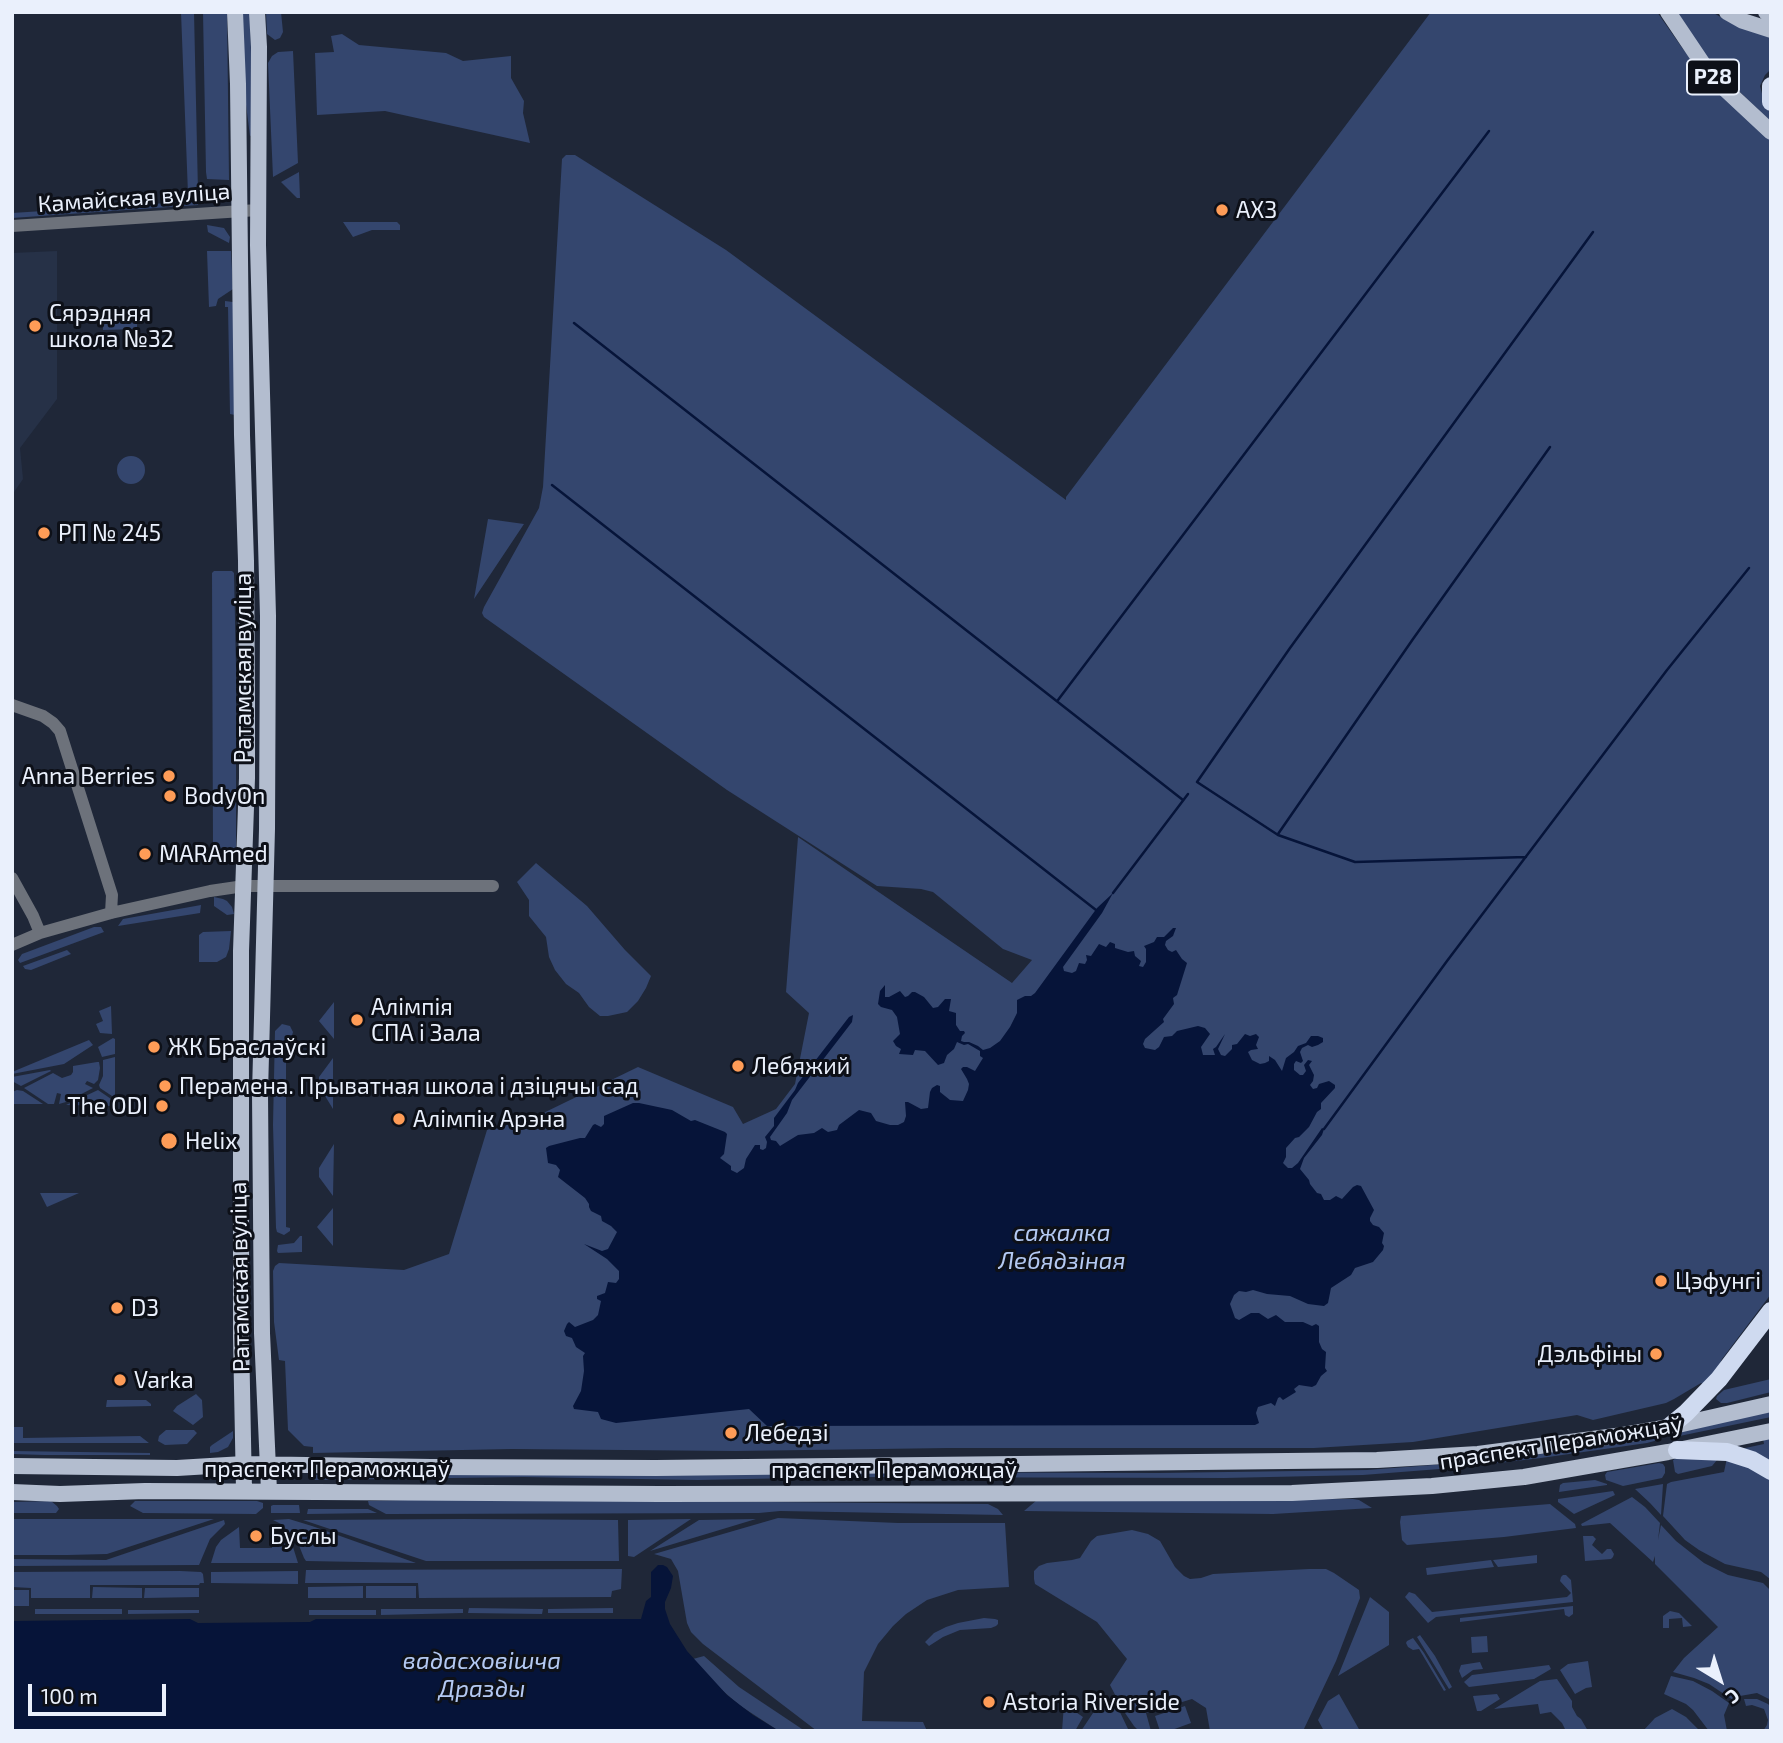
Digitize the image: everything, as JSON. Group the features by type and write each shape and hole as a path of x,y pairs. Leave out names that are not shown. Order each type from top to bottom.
{"highway":[{"name":"Р28","path":"1771,86 1771,102"},
{"path":"1669,1427 1719,1379 1771,1311"},
{"path":"1677,1450 1727,1452 1752,1460 1771,1471"}],"main road":[{"name":"Ратамская вуліца","path":"235,12 247,701 240,1201 244,1490"},
{"name":"Ратамская вуліца","path":"257,12 258,211 268,616 260,1093 262,1332 270,1491"},
{"name":"Р28","path":"1668,12 1711,76 1771,132"},
{"path":"1727,12 1743,21 1771,30"},
{"name":"праспект Пераможцаў","path":"12,1466 177,1468 268,1464 670,1468 1377,1460 1478,1454 1623,1435 1771,1404"},
{"name":"праспект Пераможцаў","path":"12,1492 60,1494 145,1490 244,1490 660,1494 1292,1493 1432,1486 1512,1478 1771,1431"}],"street":[{"name":"Камайская вуліца","path":"12,226 258,211"},
{"path":"12,705 43,716 60,731 112,895 111,913"},
{"path":"12,878 40,933"},
{"path":"12,944 40,933 111,913 244,886 493,886"}],"shaded area":[{"path":"181,12 194,12 198,192 188,194"},
{"path":"203,12 227,12 229,180 207,179"},
{"path":"243,12 250,12 253,135 250,136 243,81"},
{"path":"266,12 281,12 283,32 280,38 275,40 267,34"},
{"path":"1431,12 1657,12 1710,81 1771,136 1771,1294 1722,1359 1708,1386 1701,1383 1666,1403 1593,1420 1577,1415 1413,1442 1314,1448 736,1451 512,1449 313,1453 313,1447 304,1446 288,1430 285,1361 279,1360 274,1322 273,1271 279,1263 404,1270 449,1254 487,1130 531,1119 638,1067 733,1107 743,1124 776,1109 795,1084 809,1013 786,992 798,837 1012,983 1032,960 1003,949 933,892 877,886 727,790 484,617 484,607 539,508 543,487 562,159 566,155 575,155 726,250 1066,500"},
{"path":"1674,12 1712,12 1729,22 1771,36 1771,69 1760,86 1765,105 1771,114 1771,122 1713,66"},
{"path":"342,34 359,45 446,53 463,61 511,56 511,78 524,101 523,113 530,143 385,111 317,115 315,53 334,52 331,36"},
{"path":"293,51 298,163 273,177 268,63 278,52"},
{"path":"299,172 300,198 297,198 281,182"},
{"path":"229,186 231,190 226,198 206,203 205,199"},
{"path":"198,201 198,205 12,218 12,213"},
{"path":"343,222 397,222 400,230 372,230 353,237"},
{"path":"207,225 224,228 230,237 229,243 208,232"},
{"name":"Сярэдняя школа №32","path":"57,251 57,399 20,448 23,479 12,495 12,253"},
{"path":"207,251 231,251 233,289 218,299 216,306 209,307"},
{"path":"225,301 233,302 235,415 230,414 228,307 225,307"},
{"path":"137,310 137,329 103,330 102,311"},
{"path":"131,456 141,460 145,470 141,480 131,484 121,480 117,470 121,460"},
{"path":"488,519 524,524 474,599"},
{"path":"214,571 234,573 236,850 213,850"},
{"path":"536,863 587,906 651,976 638,1001 627,1012 600,1016 555,970 549,957 546,937 529,916 529,900 517,882"},
{"path":"214,897 227,901 234,914 227,915 214,906"},
{"path":"201,905 200,913 118,926 123,919"},
{"path":"94,927 101,927 104,932 20,963 18,960 22,954"},
{"path":"231,931 226,957 217,962 199,962 199,935 203,932"},
{"path":"67,950 71,954 31,970 23,966"},
{"path":"334,1002 334,1039 319,1021"},
{"path":"111,1006 112,1034 100,1033 96,1024 103,1021 99,1011"},
{"path":"282,1024 290,1026 293,1032 290,1043 286,1043 286,1227 290,1228 290,1231 284,1235 277,1232 276,1228 273,1125 275,1031"},
{"path":"113,1038 115,1054 102,1057 98,1047"},
{"path":"89,1040 93,1045 64,1064 12,1074 12,1072"},
{"path":"115,1057 115,1098 99,1085 103,1076 103,1060"},
{"path":"333,1058 333,1109 319,1086 319,1077"},
{"path":"99,1062 98,1080 94,1084 87,1081 85,1084 93,1088 66,1102 59,1104 61,1094 57,1093 54,1104 48,1104 24,1088 53,1073 62,1078 71,1075 73,1066"},
{"path":"50,1070 21,1086 12,1081 12,1077"},
{"path":"17,1090 43,1104 12,1104 12,1092"},
{"path":"98,1090 114,1101 114,1106 66,1105"},
{"path":"334,1144 333,1196 319,1177 319,1168"},
{"path":"40,1193 79,1193 47,1207"},
{"path":"333,1208 333,1246 317,1227"},
{"path":"300,1236 302,1252 278,1253 278,1245 294,1243"},
{"path":"1771,1379 1771,1392 1727,1403 1716,1399 1724,1390"},
{"path":"196,1394 202,1400 203,1417 193,1425 173,1411"},
{"path":"107,1400 146,1400 151,1406 106,1407"},
{"path":"1771,1408 1771,1417 1670,1438 1670,1433"},
{"path":"12,1427 23,1427 23,1438 140,1436 149,1443 12,1443"},
{"path":"166,1430 194,1430 197,1433 187,1444 165,1445 158,1441 159,1436"},
{"path":"233,1431 228,1447 210,1453 212,1445"},
{"path":"1658,1435 1658,1440 1647,1443 1541,1458 1363,1475 1224,1478 845,1477 698,1480 523,1477 312,1480 311,1475 1367,1470 1542,1454"},
{"path":"1771,1435 1771,1465 1736,1450 1764,1444 1763,1438"},
{"path":"12,1451 150,1455 44,1455 12,1454"},
{"path":"1727,1458 1771,1476 1771,1584 1770,1579 1761,1572 1725,1564 1699,1550 1685,1540 1663,1516 1667,1484 1724,1472"},
{"path":"1673,1460 1717,1460 1712,1466 1678,1474 1675,1472"},
{"path":"1659,1463 1665,1467 1662,1478 1623,1486 1606,1480 1607,1472"},
{"path":"1595,1480 1607,1485 1559,1492 1563,1483"},
{"path":"1663,1484 1661,1515 1635,1489"},
{"path":"1613,1491 1615,1495 1574,1514 1558,1502 1558,1499"},
{"path":"1632,1497 1660,1523 1658,1540 1661,1525 1704,1563 1728,1575 1763,1583 1771,1591 1771,1700 1757,1693 1740,1696 1734,1689 1737,1696 1733,1700 1709,1684 1673,1672 1684,1658 1718,1627 1655,1564 1655,1556 1653,1562 1610,1523 1581,1524"},
{"path":"447,1499 988,1504 1003,1515 780,1511 386,1514 369,1505 368,1501"},
{"path":"1353,1499 1372,1508 1273,1514 1024,1511 1037,1500"},
{"path":"51,1501 59,1509 56,1513 12,1513 12,1502"},
{"path":"135,1501 257,1501 263,1503 263,1508 256,1514 143,1513 130,1506"},
{"path":"1550,1504 1575,1524 1576,1528 1407,1545 1402,1540 1401,1516"},
{"path":"273,1505 299,1505 300,1513 271,1513"},
{"path":"308,1509 368,1509 377,1513 307,1514"},
{"path":"778,1518 898,1523 1005,1523 1009,1587 958,1590 927,1600 893,1626 878,1644 864,1672 862,1721 923,1722 927,1731 817,1731 691,1632 678,1571 671,1559 654,1554"},
{"path":"12,1519 214,1519 107,1554 12,1555"},
{"path":"289,1519 416,1563 306,1561 292,1535 273,1520"},
{"path":"691,1519 634,1557 628,1556 628,1520"},
{"path":"756,1519 650,1551 699,1520"},
{"path":"224,1520 225,1524 210,1539 199,1565 12,1566 12,1559 106,1560"},
{"path":"303,1520 618,1520 619,1561 426,1561"},
{"path":"239,1527 240,1548 272,1548 273,1527 287,1538 298,1563 211,1563 221,1540"},
{"path":"1132,1530 1148,1534 1160,1541 1175,1567 1190,1579 1213,1574 1326,1569 1359,1590 1360,1598 1336,1661 1303,1731 1210,1731 1206,1708 1192,1699 1146,1713 1151,1731 1139,1731 1134,1726 1110,1685 1127,1659 1097,1622 1035,1584 1034,1579 1034,1571 1039,1566 1080,1558 1097,1536"},
{"path":"1583,1536 1593,1536 1596,1539 1592,1545 1602,1554 1611,1549 1613,1557 1585,1561"},
{"path":"1537,1555 1537,1563 1498,1567 1493,1560"},
{"path":"1491,1560 1494,1567 1427,1575 1426,1568"},
{"path":"622,1569 621,1589 612,1591 611,1597 419,1598 418,1583 305,1583 306,1570"},
{"path":"298,1571 298,1584 211,1583 211,1572"},
{"path":"12,1572 201,1572 204,1583 90,1585 90,1598 31,1598 31,1588 12,1587"},
{"path":"1563,1575 1571,1580 1573,1602 1436,1617 1428,1623 1405,1597 1409,1592 1415,1594 1432,1612 1567,1597 1571,1593 1560,1581"},
{"path":"363,1586 363,1598 308,1598 308,1587"},
{"path":"366,1586 416,1586 416,1598 366,1598"},
{"path":"93,1587 142,1588 142,1598 92,1598"},
{"path":"145,1588 199,1588 199,1597 144,1598"},
{"path":"12,1590 29,1590 29,1606 12,1606"},
{"path":"1370,1597 1389,1612 1389,1645 1338,1676"},
{"path":"1573,1606 1573,1614 1569,1617 1565,1615 1564,1609 1460,1622 1460,1618"},
{"path":"469,1608 543,1609 542,1614 468,1613"},
{"path":"613,1608 613,1613 548,1613 548,1609"},
{"path":"35,1609 122,1609 122,1614 35,1614"},
{"path":"381,1609 463,1609 463,1613 381,1615"},
{"path":"128,1610 199,1610 199,1613 128,1614"},
{"path":"309,1610 376,1610 376,1615 309,1615"},
{"path":"1670,1611 1679,1613 1692,1626 1683,1627 1682,1618 1669,1619 1669,1628 1663,1628 1663,1616"},
{"path":"984,1618 998,1620 998,1624 991,1628 960,1630 929,1646 925,1642 946,1627"},
{"path":"1420,1635 1452,1687 1449,1689 1417,1637"},
{"path":"1487,1636 1488,1652 1472,1653 1471,1637"},
{"path":"1413,1638 1446,1690 1444,1691 1419,1649 1408,1647 1407,1641"},
{"path":"704,1656 739,1687 805,1731 779,1731 739,1705 714,1683 693,1659"},
{"path":"1588,1661 1592,1687 1575,1694 1560,1670 1568,1664"},
{"path":"1480,1662 1483,1669 1473,1670 1462,1678 1459,1671 1461,1665"},
{"path":"1549,1665 1551,1669 1534,1679 1469,1687 1464,1682 1472,1675"},
{"path":"1671,1676 1693,1681 1729,1703 1724,1715 1727,1731 1709,1731 1686,1704 1664,1694"},
{"path":"1557,1679 1588,1731 1566,1731 1551,1712 1540,1714 1538,1704 1494,1709 1540,1681"},
{"path":"1339,1694 1360,1731 1324,1731 1318,1720 1328,1701"},
{"path":"1497,1694 1500,1699 1477,1711 1473,1696"},
{"path":"1103,1698 1117,1706 1129,1731 1081,1731"},
{"path":"1744,1699 1757,1699 1771,1707 1771,1731 1763,1731 1768,1720 1764,1709 1746,1706"},
{"path":"1064,1704 1083,1717 1075,1731 1062,1731"},
{"path":"1185,1706 1191,1723 1169,1731 1160,1731 1155,1716"},
{"path":"1672,1709 1686,1717 1700,1731 1643,1731 1655,1718"}],"water":[{"name":"сажалка Лебядзіная","path":"1113,893 1063,967 1064,971 1076,971 1079,963 1085,964 1086,955 1091,956 1099,944 1106,947 1110,942 1115,944 1115,948 1134,951 1141,961 1139,966 1143,967 1146,962 1144,946 1176,928 1165,945 1172,952 1176,950 1187,963 1177,995 1173,998 1174,1004 1163,1019 1164,1022 1145,1039 1145,1048 1155,1050 1164,1037 1198,1026 1205,1028 1210,1034 1201,1047 1203,1055 1215,1055 1213,1049 1225,1034 1218,1049 1221,1055 1225,1056 1232,1049 1232,1045 1237,1044 1245,1034 1256,1034 1259,1037 1256,1045 1258,1049 1248,1052 1252,1060 1265,1063 1269,1061 1269,1056 1282,1071 1286,1058 1298,1046 1306,1043 1311,1036 1323,1038 1323,1042 1318,1045 1302,1048 1300,1052 1303,1061 1296,1061 1294,1070 1303,1075 1306,1071 1304,1065 1308,1060 1312,1061 1309,1065 1314,1075 1310,1085 1313,1089 1329,1081 1335,1088 1321,1103 1321,1109 1309,1127 1286,1148 1283,1163 1292,1168 1322,1128 1324,1129 1304,1158 1300,1169 1324,1200 1336,1196 1342,1199 1353,1187 1361,1186 1374,1210 1370,1221 1384,1233 1383,1250 1373,1262 1355,1268 1351,1275 1331,1288 1328,1303 1324,1306 1308,1304 1290,1296 1253,1290 1239,1291 1230,1304 1235,1318 1239,1320 1251,1313 1259,1313 1268,1319 1276,1315 1285,1322 1303,1322 1319,1326 1319,1342 1326,1352 1327,1371 1316,1385 1299,1385 1294,1389 1296,1392 1283,1400 1278,1398 1275,1406 1271,1403 1258,1407 1256,1413 1259,1423 1255,1425 767,1426 749,1409 616,1423 601,1419 598,1412 574,1409 581,1391 585,1353 576,1347 572,1338 566,1336 564,1331 569,1322 575,1327 593,1320 598,1315 601,1301 597,1296 605,1293 608,1282 616,1283 619,1279 619,1271 607,1259 584,1244 602,1251 608,1249 617,1232 602,1221 601,1216 591,1211 585,1198 558,1177 560,1170 556,1165 548,1163 546,1148 585,1138 593,1125 601,1127 604,1124 604,1116 639,1103 672,1110 691,1121 695,1120 725,1132 724,1154 720,1158 737,1173 744,1168 755,1145 760,1145 763,1150 766,1148 765,1137 774,1126 774,1118 798,1083 853,1015 852,1022 792,1100 787,1113 770,1137 771,1140 780,1146 798,1135 814,1133 822,1128 828,1132 837,1130 839,1125 859,1110 871,1113 876,1121 898,1125 904,1122 906,1116 905,1102 921,1109 928,1108 930,1092 937,1085 940,1086 940,1092 950,1100 963,1101 969,1084 961,1069 967,1067 975,1071 983,1058 980,1051 968,1044 957,1042 944,1063 938,1065 925,1051 915,1050 913,1055 899,1054 901,1049 893,1041 900,1034 897,1017 892,1010 878,1004 880,991 885,985 885,997 900,991 905,997 915,992 924,997 933,1008 938,1007 945,999 951,999 949,1011 956,1013 956,1025 965,1033 961,1041 969,1042 983,1050 990,1048 1000,1041 1010,1027 1017,1013 1017,1000 1035,993 1097,908"},
{"name":"вадасховішча Дразды","path":"658,1565 667,1567 673,1576 665,1609 670,1624 687,1651 727,1695 779,1731 12,1731 12,1621 190,1619 198,1623 310,1622 316,1619 641,1619 646,1601 651,1597 651,1572"}],"waterway":[{"path":"1058,700 1489,131"},
{"path":"1526,857 1355,862 1278,835 1197,782 1290,648 1593,232"},
{"path":"574,323 1183,800"},
{"path":"1278,834 1550,447"},
{"path":"552,485 1096,910"},
{"path":"1324,1129 1667,670 1749,568"},
{"path":"1113,893 1188,794"}],"place":[{"name":"АХЗ","path":"1222,210"},
{"name":"Сярэдняя школа №32","path":"35,326"},
{"name":"РП № 245","path":"44,533"},
{"name":"Anna Berries","path":"169,776"},
{"name":"BodyOn","path":"170,796"},
{"name":"MARAmed","path":"145,854"},
{"name":"Алімпія СПА і Зала","path":"357,1020"},
{"name":"ЖК Браслаўскі","path":"154,1047"},
{"name":"Лебяжий","path":"738,1066"},
{"name":"Перамена. Прыватная школа і дзіцячы сад","path":"165,1086"},
{"name":"The ODI","path":"162,1106"},
{"name":"Алімпік Арэна","path":"399,1119"},
{"name":"Helix","path":"169,1141"},
{"name":"Цэфунгі","path":"1661,1281"},
{"name":"D3","path":"117,1308"},
{"name":"Дэльфіны","path":"1656,1354"},
{"name":"Varka","path":"120,1380"},
{"name":"Лебедзі","path":"731,1433"},
{"name":"Буслы","path":"256,1536"},
{"name":"Astoria Riverside","path":"989,1702"}]}
